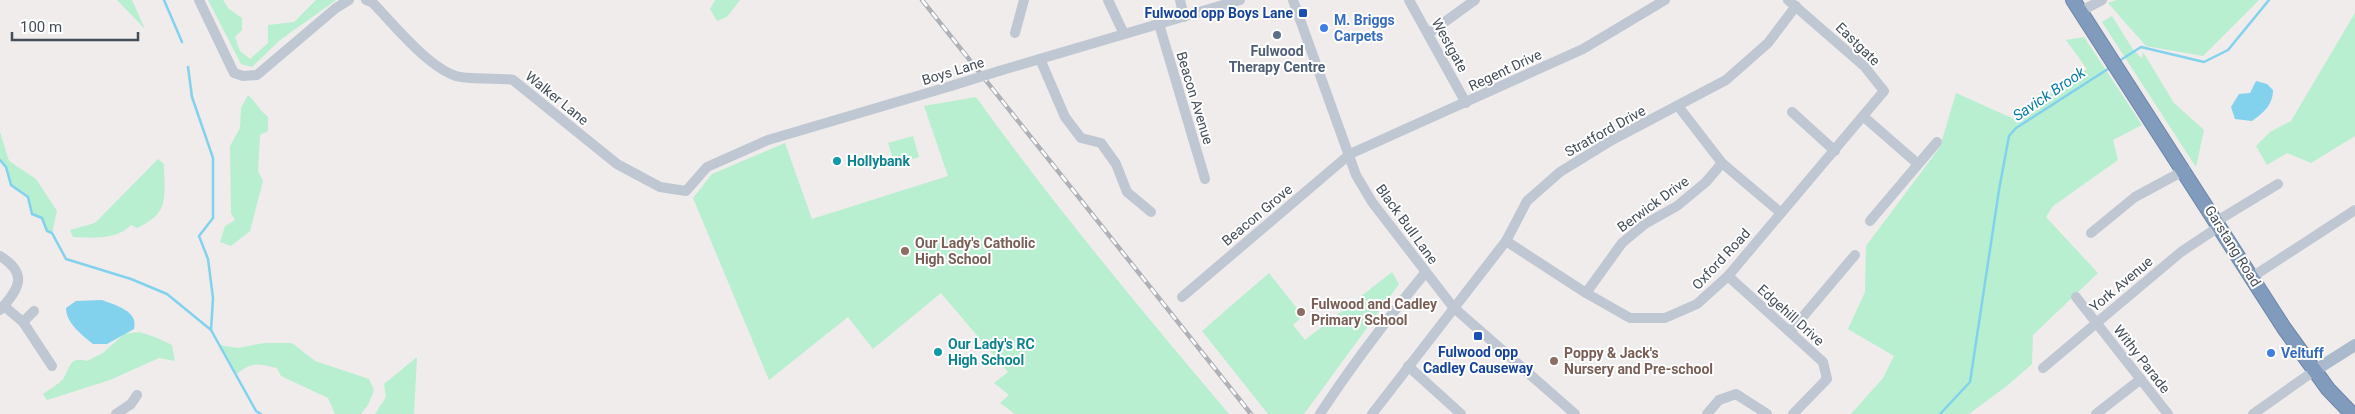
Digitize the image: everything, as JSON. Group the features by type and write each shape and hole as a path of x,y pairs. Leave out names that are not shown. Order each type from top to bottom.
{"highway":[{"name":"Garstang Road","path":"2077,5 2314,371 2352,414"}],"main road":[{"path":"2314,371 2355,345"}],"street":[{"path":"199,0 234,72 250,76 257,74 336,8 349,0"},
{"name":"Walker Lane","path":"366,0 373,3 435,66 457,77 496,77 513,80 617,164 660,187 686,191"},
{"path":"1014,33 1024,0"},
{"path":"1108,0 1124,34"},
{"path":"1180,0 1184,17"},
{"name":"Boys Lane","path":"686,191 707,167 768,140 1240,0"},
{"name":"Black Bull Lane","path":"1293,0 1356,175 1372,202 1453,307 1575,414"},
{"name":"Westgate","path":"1409,0 1466,103"},
{"path":"1428,34 1476,0"},
{"name":"Regent Drive","path":"1350,154 1583,49 1666,0"},
{"path":"2077,5 2102,0"},
{"name":"Eastgate","path":"1792,3 1864,66 1884,91"},
{"name":"Stratford Drive","path":"1372,414 1506,241 1527,201 1560,172 1612,140 1726,80 1768,42 1792,3"},
{"name":"Beacon Avenue","path":"1159,24 1205,179"},
{"path":"1040,59 1065,117 1081,138 1101,143 1116,164 1127,192 1151,212"},
{"name":"Oxford Road","path":"1506,241 1586,293 1630,318 1664,318 1697,304 1728,276 1836,151 1884,91"},
{"path":"1678,106 1722,163 1781,213"},
{"path":"1792,112 1836,151"},
{"path":"1864,117 1918,164"},
{"path":"1870,221 1937,142"},
{"name":"Beacon Grove","path":"1182,296 1350,154"},
{"name":"Berwick Drive","path":"1586,293 1622,243 1645,224 1677,206 1706,182 1722,163"},
{"path":"2091,233 2135,197 2185,170"},
{"name":"York Avenue","path":"2043,368 2218,223 2278,184"},
{"path":"2252,277 2355,210"},
{"path":"1790,332 1855,255"},
{"path":"0,256 10,262 19,278 19,287 2,308 23,322 52,366"},
{"path":"1320,414 1386,320 1425,273"},
{"name":"Edgehill Drive","path":"1728,276 1823,362 1827,380 1793,414"},
{"name":"Withy Parade","path":"2076,297 2168,414"},
{"path":"23,322 34,311"},
{"path":"1408,366 1461,414"},
{"path":"2253,414 2314,371"},
{"path":"2096,414 2141,379"},
{"path":"1707,414 1719,400 1736,394 1766,414"},
{"path":"116,414 131,404 137,395"}],"green space":[{"path":"117,0 132,0 145,29"},
{"path":"208,0 223,0 229,9 242,18 242,30 235,37 240,51 250,59 268,43 268,25 294,22 316,0 336,0 280,40 252,67 241,64"},
{"path":"715,0 740,0 727,17 717,21 710,9"},
{"path":"2117,0 2259,0 2203,56 2146,46 2108,3"},
{"path":"2355,13 2355,136 2311,163 2287,153 2267,165 2256,146 2270,132 2291,121"},
{"path":"2112,16 2132,48 2142,59 2143,52 2174,103 2204,130 2196,167 2102,22"},
{"path":"2084,37 2142,125 2113,140 2118,160 2053,206 2046,217 2098,273 2033,335 2032,364 2008,385 1969,414 1851,414 1883,378 1894,356 1848,329 1865,292 1866,246 1940,147 1956,93 2014,119 2087,69 2066,40"},
{"path":"248,95 268,117 268,131 260,135 258,171 263,181 250,231 231,246 220,242 225,226 235,220 231,213 230,146 240,128 241,108"},
{"name":"Our Lady's Catholic High School","path":"976,97 1068,218 1229,414 1015,414 1000,403 1009,395 994,383 1008,372 941,293 873,349 848,317 769,380 693,198 712,174 785,143 812,219 948,176 924,106"},
{"path":"0,132 9,161 36,179 57,211 52,233 47,231 42,218 32,214 28,197 11,185 6,167 0,160"},
{"path":"913,136 919,157 895,164 888,143"},
{"path":"158,159 164,164 164,195 163,202 156,216 137,228 131,225 111,236 96,238 73,237 70,230 95,223"},
{"path":"1392,272 1399,284 1304,414 1268,414 1202,331 1269,273 1303,316 1293,325 1305,340"},
{"path":"139,332 172,345 175,361 159,358 110,380 47,400 43,394 63,379 74,361 87,361 103,353 124,334"},
{"path":"264,343 292,343 315,361 369,379 374,390 368,405 361,414 335,414 328,398 281,376 277,368 265,365 252,365 237,374 218,345 238,348"},
{"path":"417,357 414,414 375,414 386,397 384,384"}],"water":[{"path":"2256,81 2267,84 2273,90 2269,104 2252,121 2235,119 2231,107 2239,94 2250,93"},
{"path":"102,300 130,313 135,323 134,329 107,344 93,344 72,324 66,308 76,301"}],"waterway":[{"path":"164,0 182,42"},
{"name":"Savick Brook","path":"2119,61 2141,47 2204,62 2228,50 2269,0"},
{"path":"188,67 192,97 213,158 213,218 199,236 208,259 213,298 211,330 256,411 261,414"},
{"name":"Savick Brook","path":"1940,414 1970,382 2009,136 2016,128 2111,67"},
{"path":"0,160 6,167 11,185 28,197 32,214 42,218 47,231 52,233 66,259 131,279 167,294 211,330"}],"railway":[{"path":"922,0 1251,414"}],"place":[{"name":"Fulwood opp Boys Lane","path":"1303,13"},
{"name":"M. Briggs Carpets","path":"1324,28"},
{"name":"Fulwood Therapy Centre","path":"1277,35"},
{"name":"Hollybank","path":"837,161"},
{"name":"Our Lady's Catholic High School","path":"905,251"},
{"name":"Fulwood and Cadley Primary School","path":"1301,312"},
{"name":"Fulwood opp Cadley Causeway","path":"1478,336"},
{"name":"Our Lady's RC High School","path":"938,352"},
{"name":"Veltuff","path":"2271,353"},
{"name":"Poppy & Jack's Nursery and Pre-school","path":"1554,361"}]}
